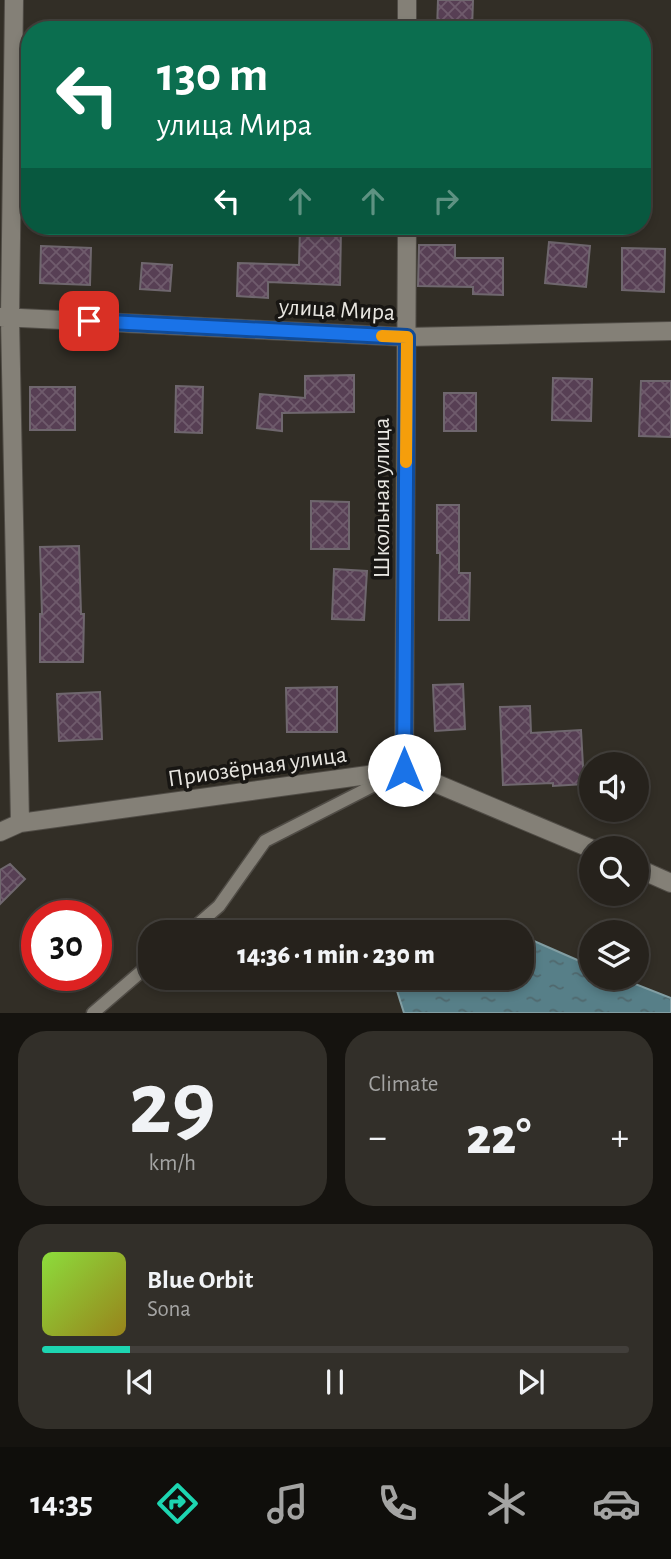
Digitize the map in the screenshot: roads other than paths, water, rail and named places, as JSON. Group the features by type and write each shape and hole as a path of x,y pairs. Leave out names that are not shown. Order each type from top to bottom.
{"street":[{"path":"14,0 5,318 20,823"},
{"path":"407,0 407,21"},
{"name":"Школьная улица","path":"404,770 407,235"},
{"name":"улица Мира","path":"5,318 407,337 671,331"},
{"path":"404,770 579,844"},
{"name":"Приозёрная улица","path":"0,832 20,823 404,770"},
{"path":"649,873 671,883"}],"lane":[{"path":"203,920 219,906 265,841 404,770"},
{"path":"93,1013 138,974"}],"water":[{"path":"534,941 579,961 579,990 649,989 671,998 671,1013 404,1013 397,990 534,990"}]}
